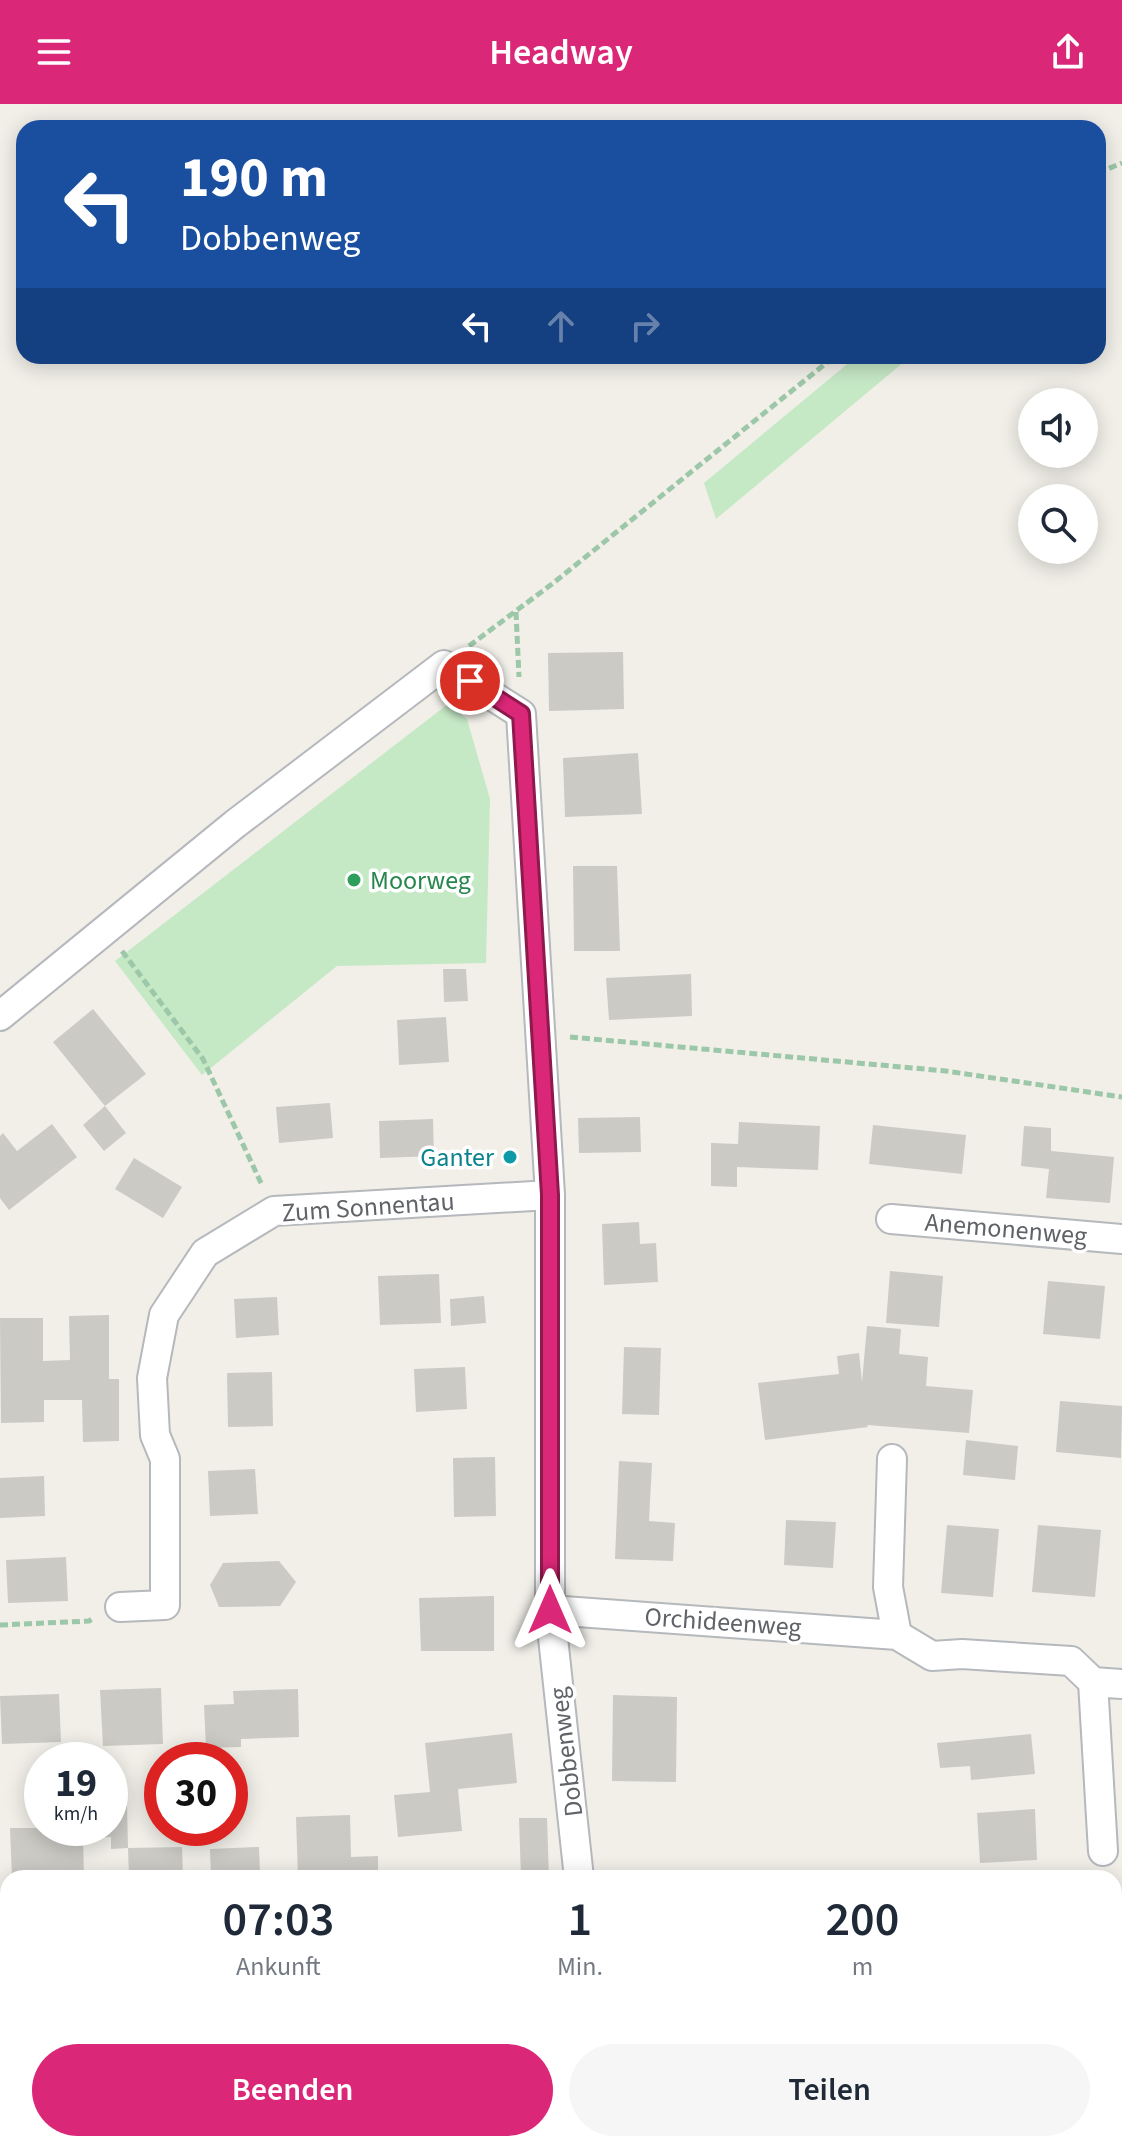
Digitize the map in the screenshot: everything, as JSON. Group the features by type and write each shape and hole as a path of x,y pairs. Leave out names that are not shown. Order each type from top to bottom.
{"street":[{"path":"0,1016 235,824 444,665 521,714"},
{"name":"Dobbenweg","path":"521,714 550,1195 550,1610 578,1870"},
{"name":"Zum Sonnentau","path":"120,1607 165,1605 165,1459 155,1435 152,1378 164,1315 205,1253 274,1211 550,1195"},
{"name":"Anemonenweg","path":"891,1219 1122,1239"},
{"path":"892,1459 888,1587 897,1635"},
{"name":"Orchideenweg","path":"550,1610 897,1635 932,1656 962,1654 1071,1661 1093,1682"},
{"path":"1103,1851 1093,1682 1122,1684"}],"path":[{"path":"444,665 516,612 825,364"},
{"path":"516,612 521,714"},
{"path":"107,930 203,1059 274,1211"},
{"path":"540,1034 946,1071 1122,1097"},
{"path":"0,1625 89,1621 120,1607"}],"green space":[{"path":"847,364 901,364 716,519 704,483"},
{"name":"Moorweg","path":"448,704 467,719 490,799 486,963 337,966 202,1075 115,961"}],"building":[{"path":"623,652 624,709 549,711 548,653"},
{"path":"638,753 642,814 565,817 563,758"},
{"path":"573,866 617,866 620,951 574,951"},
{"path":"443,969 466,969 468,1001 444,1002"},
{"path":"691,974 692,1016 609,1020 606,978"},
{"path":"93,1009 146,1074 105,1106 53,1042"},
{"path":"446,1017 449,1062 399,1065 397,1020"},
{"path":"330,1103 333,1138 279,1143 276,1107"},
{"path":"105,1106 126,1133 104,1151 83,1125"},
{"path":"640,1117 641,1152 579,1153 578,1118"},
{"path":"433,1119 434,1156 380,1158 379,1121"},
{"path":"739,1122 820,1126 818,1170 737,1167 737,1187 711,1186 711,1143 738,1144"},
{"path":"52,1124 77,1157 9,1210 0,1198 0,1136 3,1133 17,1151"},
{"path":"873,1125 966,1135 962,1174 869,1164"},
{"path":"1024,1126 1051,1128 1051,1151 1114,1157 1110,1203 1046,1198 1049,1169 1021,1166"},
{"path":"134,1158 182,1187 163,1218 115,1189"},
{"path":"639,1222 640,1244 656,1243 658,1282 604,1285 602,1224"},
{"path":"890,1271 943,1276 939,1327 886,1323"},
{"path":"439,1274 441,1323 380,1325 378,1276"},
{"path":"1048,1281 1105,1286 1100,1339 1043,1334"},
{"path":"484,1296 486,1323 451,1326 450,1299"},
{"path":"277,1297 279,1335 236,1338 234,1299"},
{"path":"109,1315 109,1379 119,1379 119,1441 83,1442 82,1400 44,1400 44,1422 1,1423 0,1318 43,1318 43,1361 70,1360 69,1316"},
{"path":"867,1326 901,1329 899,1354 928,1357 926,1386 973,1390 969,1433 867,1425 765,1440 758,1383 839,1374 837,1356 859,1353 862,1382"},
{"path":"624,1347 661,1348 659,1415 622,1414"},
{"path":"465,1367 467,1409 416,1412 414,1369"},
{"path":"272,1372 273,1426 228,1427 227,1373"},
{"path":"1060,1401 1122,1406 1121,1458 1056,1452"},
{"path":"966,1440 1018,1446 1015,1480 963,1475"},
{"path":"495,1457 496,1516 454,1517 453,1458"},
{"path":"619,1461 652,1463 649,1521 675,1523 673,1561 615,1559"},
{"path":"255,1469 258,1514 210,1516 208,1471"},
{"path":"44,1476 45,1516 0,1518 0,1478"},
{"path":"786,1520 836,1522 833,1568 784,1565"},
{"path":"947,1525 999,1529 993,1597 941,1593"},
{"path":"1038,1525 1101,1530 1095,1597 1032,1592"},
{"path":"66,1557 68,1601 8,1603 6,1560"},
{"path":"279,1561 296,1582 280,1606 219,1607 210,1585 223,1563"},
{"path":"494,1596 494,1651 421,1651 419,1598"},
{"path":"161,1688 163,1742 128,1745 128,1742 103,1742 100,1690"},
{"path":"298,1689 299,1737 206,1742 204,1705 234,1704 233,1691"},
{"path":"59,1694 61,1742 2,1744 0,1696"},
{"path":"613,1695 677,1697 676,1782 612,1781"},
{"path":"512,1733 517,1783 458,1789 462,1831 398,1837 394,1795 430,1792 425,1743"},
{"path":"1031,1734 1035,1774 971,1780 970,1766 940,1768 937,1743"},
{"path":"1035,1809 1037,1860 980,1863 977,1813"},
{"path":"350,1815 351,1857 378,1856 378,1870 298,1870 296,1817"},
{"path":"519,1818 547,1818 549,1870 521,1870"},
{"path":"10,1828 24,1828 24,1846 83,1846 84,1870 12,1870"},
{"path":"111,1846 128,1846 128,1848 111,1849"},
{"path":"182,1847 183,1870 129,1870 128,1848"},
{"path":"259,1847 260,1870 211,1870 210,1849"}],"place":[{"name":"Moorweg","path":"354,880"},
{"name":"Ganter","path":"510,1157"}],"route":[{"path":"470,681 521,714 550,1195 550,1610"}]}
